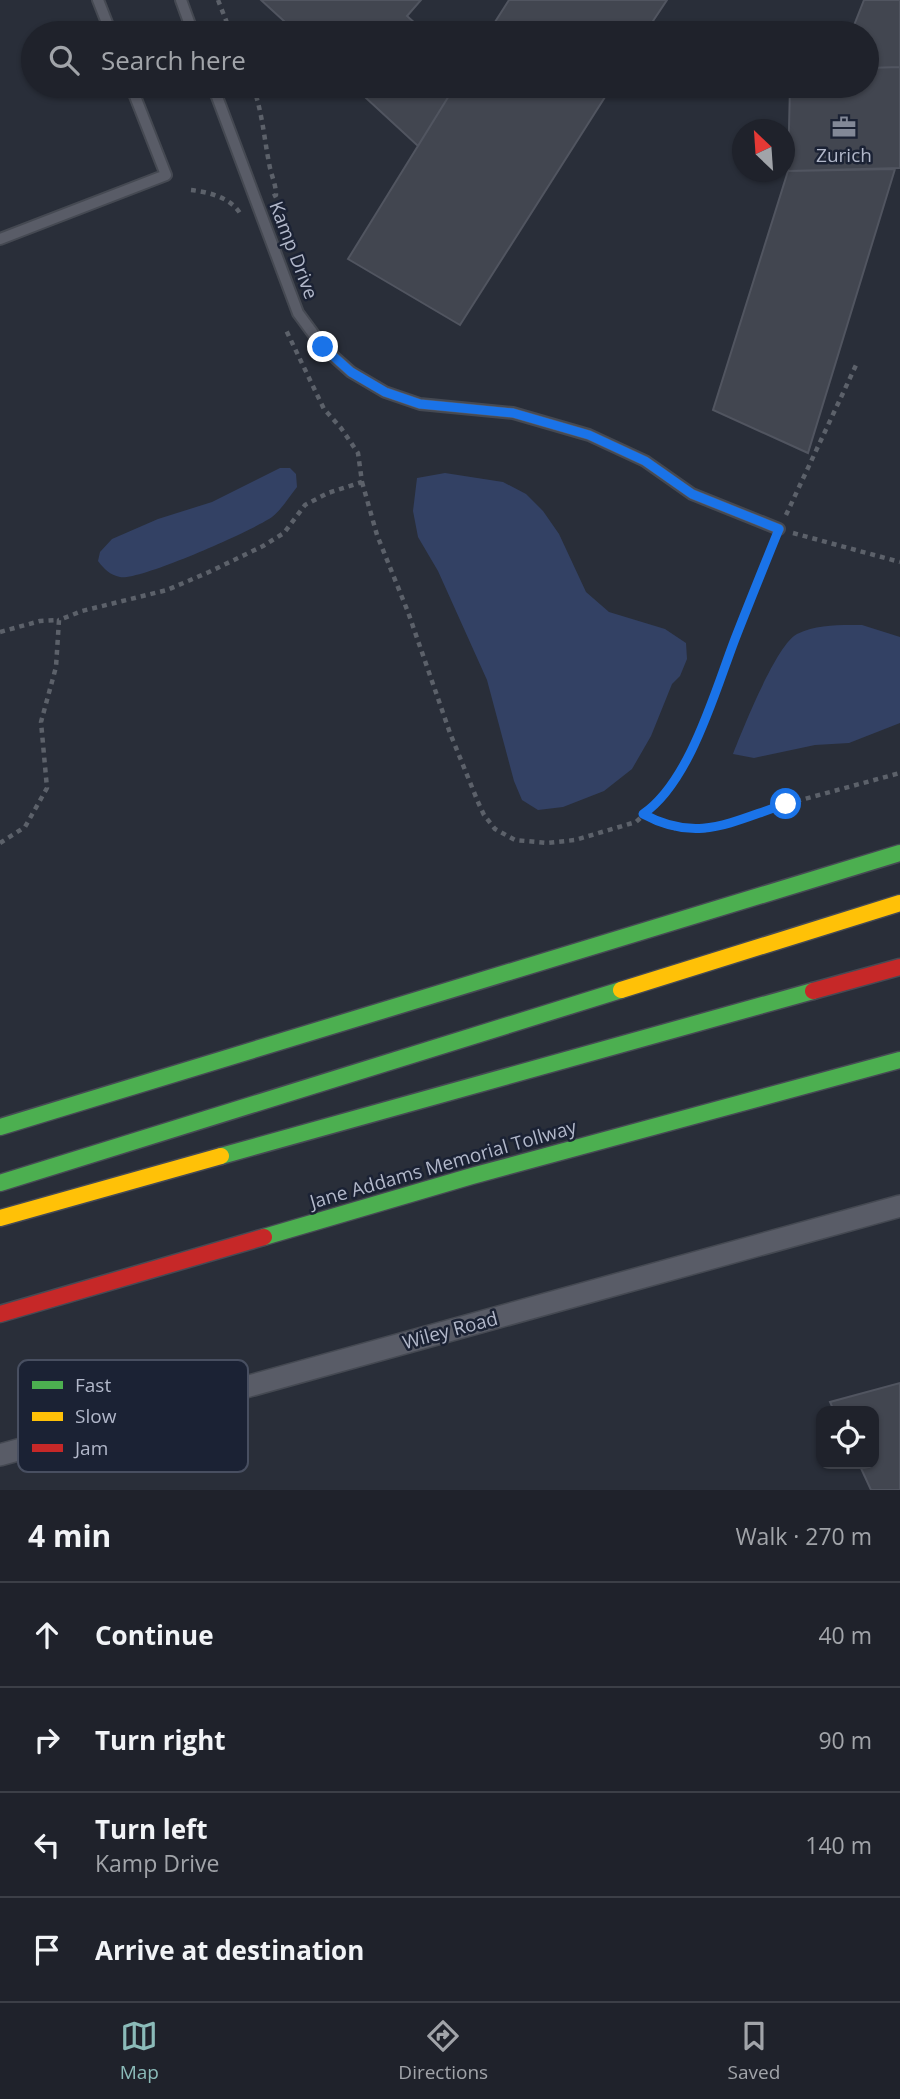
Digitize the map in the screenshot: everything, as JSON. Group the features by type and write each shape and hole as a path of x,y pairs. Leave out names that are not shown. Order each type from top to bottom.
{"highway":[{"path":"0,1127 900,853"},
{"path":"0,1184 900,903"},
{"path":"0,1218 900,967"},
{"name":"Jane Addams Memorial Tollway","path":"0,1314 459,1180 900,1060"}],"street":[{"name":"Wiley Road","path":"248,1386 900,1206"},
{"name":"Wiley Road","path":"0,1455 18,1450"}],"lane":[{"path":"98,0 106,21"},
{"path":"181,0 189,21"},
{"path":"0,239 166,175 136,98"},
{"name":"Kamp Drive","path":"218,98 299,313 323,347 351,372 385,392 420,404 513,413 589,435 645,461 692,494 779,529"}],"path":[{"path":"218,0 226,21"},
{"path":"238,210 276,195 264,121 257,98"},
{"path":"191,190 216,195 238,210 246,224"},
{"path":"283,322 324,409 358,453 362,482 377,536 408,612 450,733 481,808 495,829 515,841 547,843 575,840 636,822 667,792 690,754 779,529 857,363"},
{"path":"0,632 40,621 59,620 82,611 167,590 264,546 284,533 305,505 328,493 362,482"},
{"path":"779,529 900,562"},
{"path":"0,843 25,827 47,788 41,722 56,667 59,620"},
{"path":"643,814 678,829 705,830 786,804 900,773"}],"water":[{"path":"280,468 290,468 296,474 297,487 276,514 261,523 221,543 131,576 113,575 98,561 100,552 112,539 158,519 212,502"},
{"path":"445,473 503,482 526,494 543,511 559,534 586,592 609,612 665,629 686,643 687,659 680,676 672,684 651,736 632,769 604,791 563,807 538,810 522,800 514,781 487,680 438,571 418,537 413,511 417,478"},
{"path":"862,625 900,637 900,723 849,743 815,745 754,758 733,754 770,670 789,641 797,634 813,628"}],"building":[{"path":"261,0 421,0 407,16 413,21 284,21"},
{"path":"509,0 667,0 653,21 496,21"},
{"path":"864,0 900,0 900,67 879,68 879,21 856,21"},
{"name":"Zurich","path":"900,67 900,168 795,171 795,119 789,119 790,98 879,98 879,68"},
{"path":"366,98 448,98 418,146"},
{"path":"448,98 604,98 460,325 348,259"},
{"path":"895,169 808,453 713,410 785,182 795,182 795,171"},
{"path":"900,1383 900,1490 871,1490 861,1469 879,1469 879,1406 832,1406 830,1402"}],"traffic: fast":[{"path":"0,1127 900,853"},
{"path":"0,1183 621,990"},
{"path":"221,1156 813,991"},
{"path":"264,1237 472,1176 900,1060"}],"traffic: slow":[{"path":"621,990 900,903"},
{"path":"0,1218 221,1156"}],"traffic: jam":[{"path":"813,991 900,967"},
{"path":"0,1314 264,1237"}],"place":[{"name":"Zurich","path":"844,127"}],"route":[{"path":"323,347 351,372 385,392 420,404 513,413 589,435 645,461 692,494 779,529 690,754 667,792 643,814 678,829 705,830 786,804"}]}
